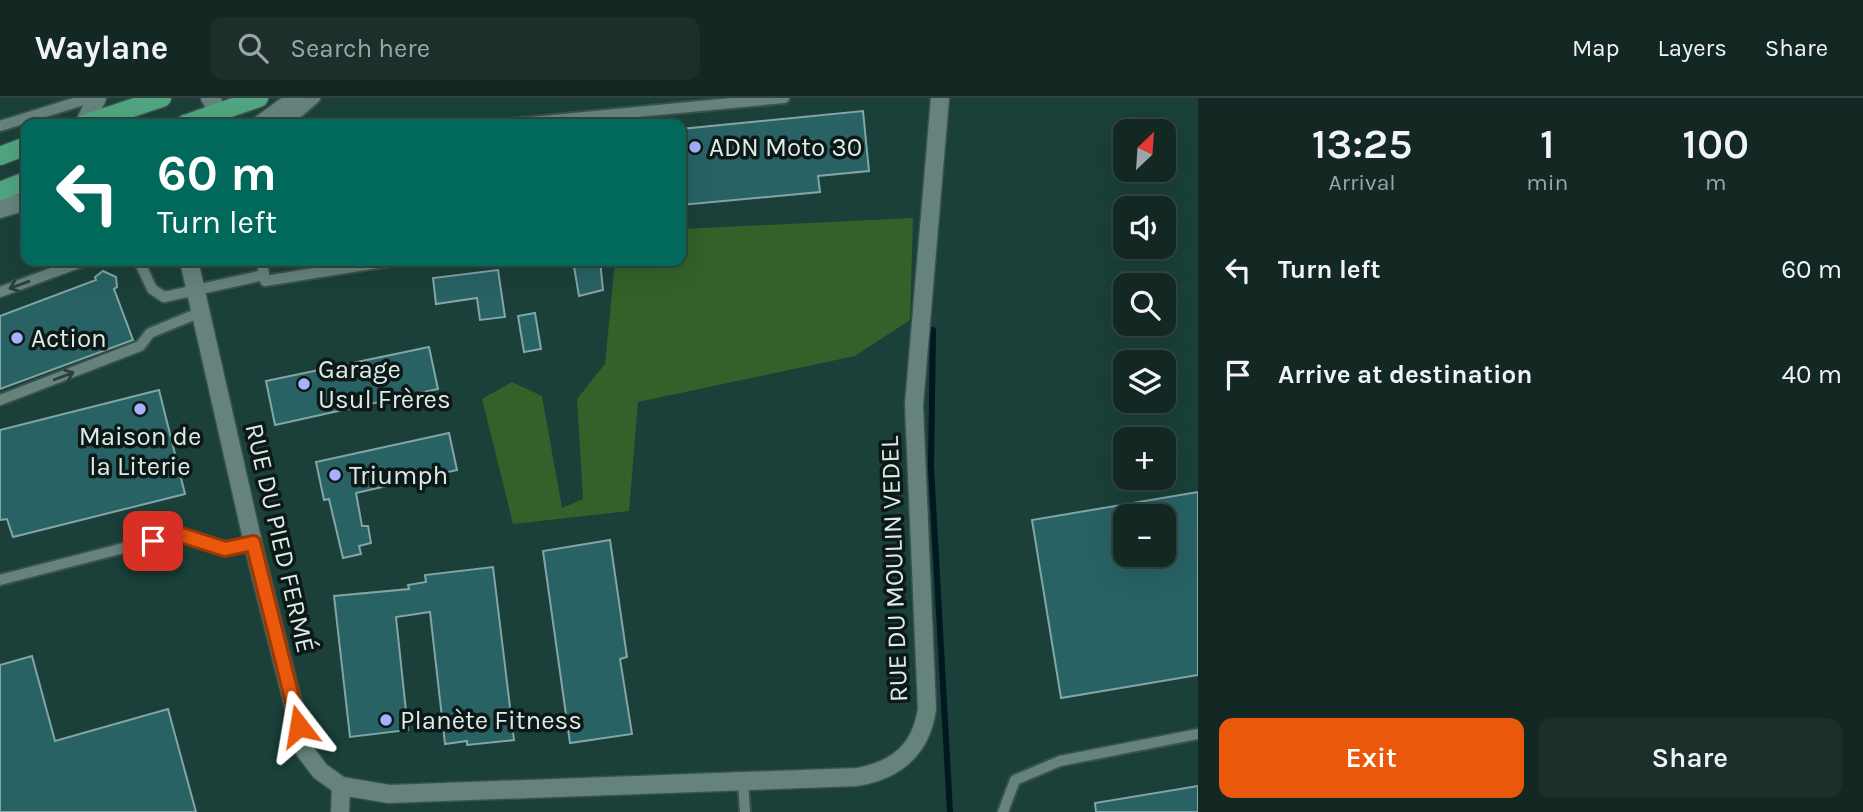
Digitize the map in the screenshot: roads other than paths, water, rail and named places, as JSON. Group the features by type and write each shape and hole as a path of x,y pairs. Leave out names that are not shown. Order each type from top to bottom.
{"main road":[{"path":"99,119 162,98"},
{"path":"198,119 258,98"},
{"path":"0,156 21,148"},
{"path":"0,191 21,183"}],"street":[{"path":"86,119 97,98"},
{"path":"268,119 297,98"},
{"name":"RUE DU MOULIN VEDEL","path":"341,786 389,794 858,777 880,773 908,754 924,727 927,709 914,405 940,98"},
{"path":"0,209 21,203"},
{"name":"RUE DU PIED FERMÉ","path":"190,266 253,543 305,751 320,771 341,786"},
{"path":"340,812 341,786"}],"lane":[{"path":"22,119 90,98"},
{"path":"291,119 315,98"},
{"path":"564,119 784,98"},
{"path":"0,126 21,119"},
{"path":"0,292 70,266"},
{"path":"141,266 152,289 164,297 264,275"},
{"path":"263,266 264,281 358,266"},
{"path":"0,400 139,346 150,333 201,312"},
{"path":"0,580 178,534 225,549 253,543"},
{"path":"1003,812 1015,780 1060,761 1198,734"},
{"path":"743,782 744,812"}],"waterway":[{"path":"933,330 931,467 950,812"}],"place":[{"name":"ADN Moto 30","path":"695,147"},
{"name":"Action","path":"17,338"},
{"name":"Garage Usul Frères","path":"304,384"},
{"name":"Maison de la Literie","path":"140,409"},
{"name":"Triumph","path":"335,475"},
{"name":"Planète Fitness","path":"386,720"}]}
